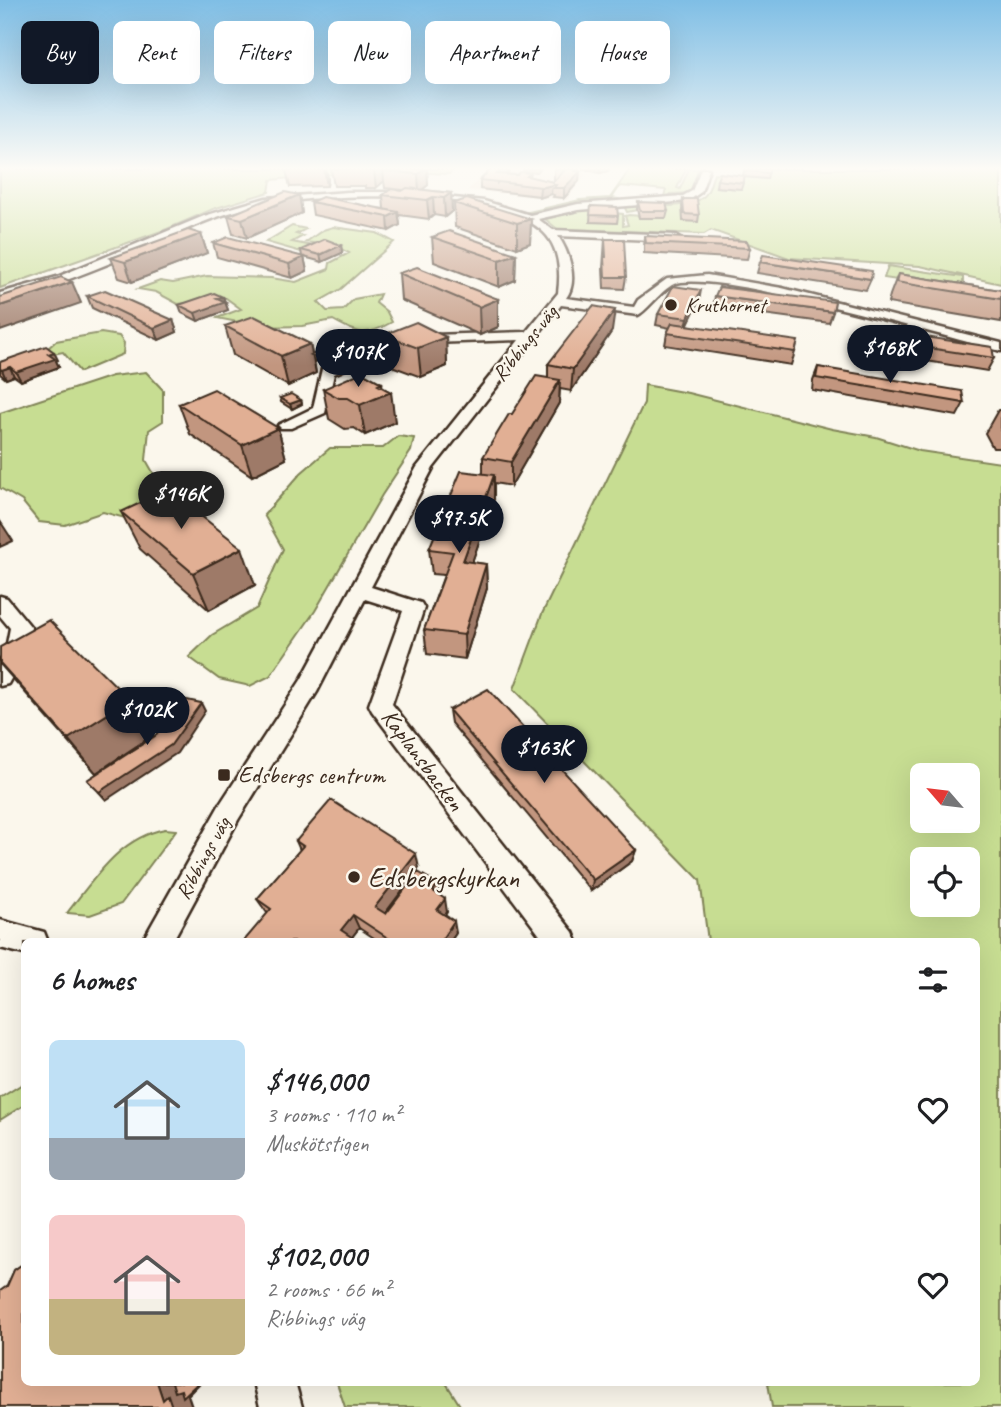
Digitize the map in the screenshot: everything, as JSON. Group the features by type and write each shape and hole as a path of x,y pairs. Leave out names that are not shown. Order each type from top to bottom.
{"street":[{"name":"Ribbings väg","path":"0,297 38,286 168,235"},
{"name":"Ribbings väg","path":"158,938 229,812 309,686 425,467 562,297 565,260 551,235"},
{"path":"589,235 692,239"},
{"path":"562,297 638,311 642,303 671,281 707,278 782,292 1001,347"},
{"path":"286,425 320,410 327,372 401,340 530,336"},
{"name":"Kaplansbacken","path":"360,590 414,608 380,705 560,938"},
{"path":"0,603 21,627 17,649 0,678"},
{"path":"0,934 21,939"},
{"path":"275,1386 281,1407"}],"green space":[{"path":"0,235 151,235 0,288"},
{"path":"278,235 298,235 303,236 292,242 313,246 301,252 266,242"},
{"path":"316,235 380,235 394,242 341,289 318,302 327,311 343,310 354,299 380,294 376,303 387,312 392,322 368,332 356,331 333,320 302,326 263,327 217,318 241,309 226,298 178,304 156,292 138,289 160,281 173,283 207,276 271,278 296,282 329,269 330,263 349,253 335,246 306,242"},
{"path":"724,235 1001,235 1001,284 920,266 789,258"},
{"path":"888,266 963,277 963,290 884,278"},
{"path":"101,333 119,336 124,343 123,354 80,372 63,352 53,354 47,349 56,341"},
{"path":"146,372 163,390 163,421 149,430 146,460 167,497 125,518 103,512 65,525 39,522 22,501 0,488 0,413 112,376"},
{"path":"645,385 876,437 920,451 1001,463 1001,1407 772,1407 768,1386 980,1386 980,938 708,938 700,880 514,689 542,614 644,403"},
{"path":"398,436 414,438 411,451 382,495 315,611 270,676 250,686 219,679 189,657 212,635 257,608 283,549 264,515 301,473 330,448 383,448"},
{"path":"165,829 176,830 121,904 90,915 67,913 98,873 121,850 134,841"},
{"path":"21,1085 21,1107 0,1120 0,1098"},
{"path":"338,1386 448,1386 461,1407 345,1407"}],"building":[{"path":"175,235 199,235 125,262 111,258"},
{"path":"460,235 516,254 499,260 432,237"},
{"path":"645,236 747,241 750,248 646,243"},
{"path":"228,237 304,257 289,264 213,243"},
{"path":"325,239 341,245 320,255 301,250"},
{"path":"605,239 624,239 626,277 605,277"},
{"path":"763,255 872,271 871,279 760,262"},
{"path":"417,267 498,299 479,307 399,273"},
{"path":"898,274 1001,290 1001,299 896,282"},
{"path":"61,277 72,282 0,306 0,297"},
{"path":"673,286 701,290 688,318 658,314"},
{"path":"719,287 835,302 833,312 715,296"},
{"path":"105,290 173,320 154,328 87,296"},
{"path":"214,293 223,297 217,298 226,302 195,313 179,305"},
{"path":"593,306 615,310 573,369 548,364"},
{"path":"254,316 310,344 281,356 225,326"},
{"path":"416,322 446,337 418,348 383,335"},
{"path":"672,323 798,341 795,352 667,333"},
{"path":"858,327 992,347 994,358 857,337"},
{"path":"46,346 54,352 48,354 55,359 16,372 10,367 0,369 0,362"},
{"path":"322,351 333,356 323,361 311,355"},
{"path":"818,367 962,391 964,403 816,378"},
{"path":"362,372 382,383 378,385 391,392 360,405 323,389"},
{"path":"536,376 560,380 511,462 483,457 509,414 512,414"},
{"path":"214,389 278,428 242,445 179,404"},
{"path":"291,394 301,400 290,404 280,398"},
{"path":"461,471 494,475 463,561 486,564 464,635 424,630 453,552 429,549"},
{"path":"168,490 242,548 193,573 121,512"},
{"path":"49,620 130,700 68,739 0,663 0,647"},
{"path":"488,689 636,850 593,880 449,710"},
{"path":"182,699 201,703 171,745 99,792 87,780 155,736"},
{"name":"Edsbergskyrkan","path":"331,800 416,854 375,907 386,914 418,872 438,884 433,891 445,899 437,910 454,921 443,938 388,938 353,915 341,930 353,938 246,938 271,909 257,899 303,846 296,841"},
{"path":"21,1265 21,1386 158,1386 163,1400 168,1395 172,1407 0,1407 0,1291 7,1286 14,1270"},
{"path":"173,1386 195,1386 183,1397 181,1390 175,1392"}],"place":[{"name":"Kruthornet","path":"671,305"},
{"name":"Edsbergs centrum","path":"224,775"},
{"name":"Edsbergskyrkan","path":"354,877"}]}
